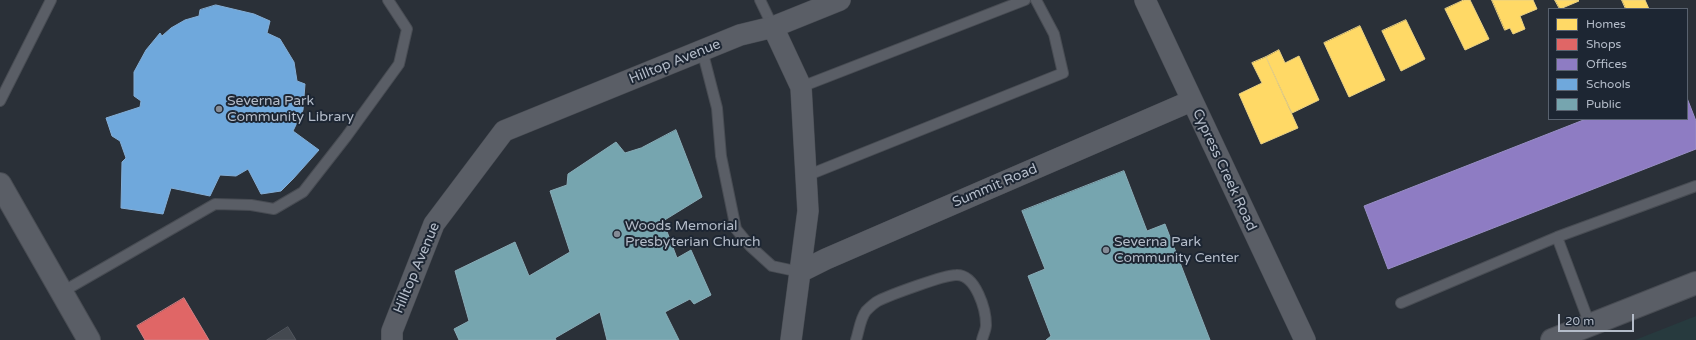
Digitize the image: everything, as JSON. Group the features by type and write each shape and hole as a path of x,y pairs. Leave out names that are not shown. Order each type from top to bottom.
{"street":[{"name":"Hilltop Avenue","path":"392,340 392,331 434,224 504,131 740,35 773,27 840,0"},
{"name":"Cypress Creek Road","path":"1145,0 1191,101 1305,340"},
{"path":"773,27 801,87 808,211 791,340"},
{"name":"Summit Road","path":"800,272 840,253 1191,101"},
{"path":"0,184 89,340"},
{"path":"1552,340 1696,283"}],"lane":[{"path":"0,101 51,0"},
{"path":"62,292 215,204 251,205 274,209 303,192 346,137 399,64 407,29 388,0"},
{"path":"760,0 773,27"},
{"path":"801,87 1025,0"},
{"path":"806,176 1063,73 1054,34 1036,0"},
{"path":"702,50 716,108 721,156 736,229 750,246 772,266 800,272"},
{"path":"1401,303 1557,237 1696,186"},
{"path":"1557,237 1590,325"},
{"path":"856,340 861,322 866,312 877,302 940,278 957,274 968,279 976,288 985,314 986,328 982,340"}],"green space":[{"path":"1696,316 1696,340 1635,340"}],"building: Homes":[{"path":"1464,0 1470,0 1489,39 1465,50 1445,9"},
{"path":"1492,0 1533,0 1537,9 1520,16 1525,29 1513,34 1510,28 1505,30"},
{"path":"1555,0 1579,1 1562,8 1559,8"},
{"path":"1622,0 1645,0 1649,8 1626,8"},
{"path":"1406,20 1425,59 1401,71 1382,31"},
{"path":"1360,26 1385,80 1349,97 1324,43"},
{"path":"1279,50 1285,63 1299,56 1319,100 1292,113 1266,57"},
{"path":"1266,57 1298,128 1261,144 1239,94 1262,83 1252,63"}],"building: Shops":[{"path":"184,298 209,340 145,340 137,326"}],"building: Offices":[{"path":"1688,101 1696,121 1696,149 1388,269 1364,206 1583,120 1688,120"}],"building: Schools":[{"name":"Severna Park Community Library","path":"216,5 254,14 270,21 267,33 280,39 294,62 297,81 305,84 303,110 293,131 319,150 281,191 261,194 248,169 236,176 220,175 210,196 171,188 163,214 121,208 122,162 126,158 120,141 112,136 106,118 140,107 141,101 134,96 134,72 146,50 160,33 162,36 171,28 185,20 199,16 200,10"}],"building: Public":[{"path":"676,130 702,197 663,221 677,258 691,250 711,295 694,304 690,299 665,312 679,340 607,340 600,312 555,338 556,340 459,340 454,329 469,321 455,271 515,242 529,276 570,252 550,191 567,185 568,174 616,142 625,153 641,148"},
{"name":"Severna Park Community Center","path":"1124,171 1147,231 1165,224 1210,340 1046,340 1051,336 1028,276 1045,269 1022,211"}],"building: Other":[{"path":"288,327 296,340 267,340"}],"place":[{"name":"Severna Park Community Library","path":"219,109"},
{"name":"Woods Memorial Presbyterian Church","path":"617,234"},
{"name":"Severna Park Community Center","path":"1106,250"}]}
